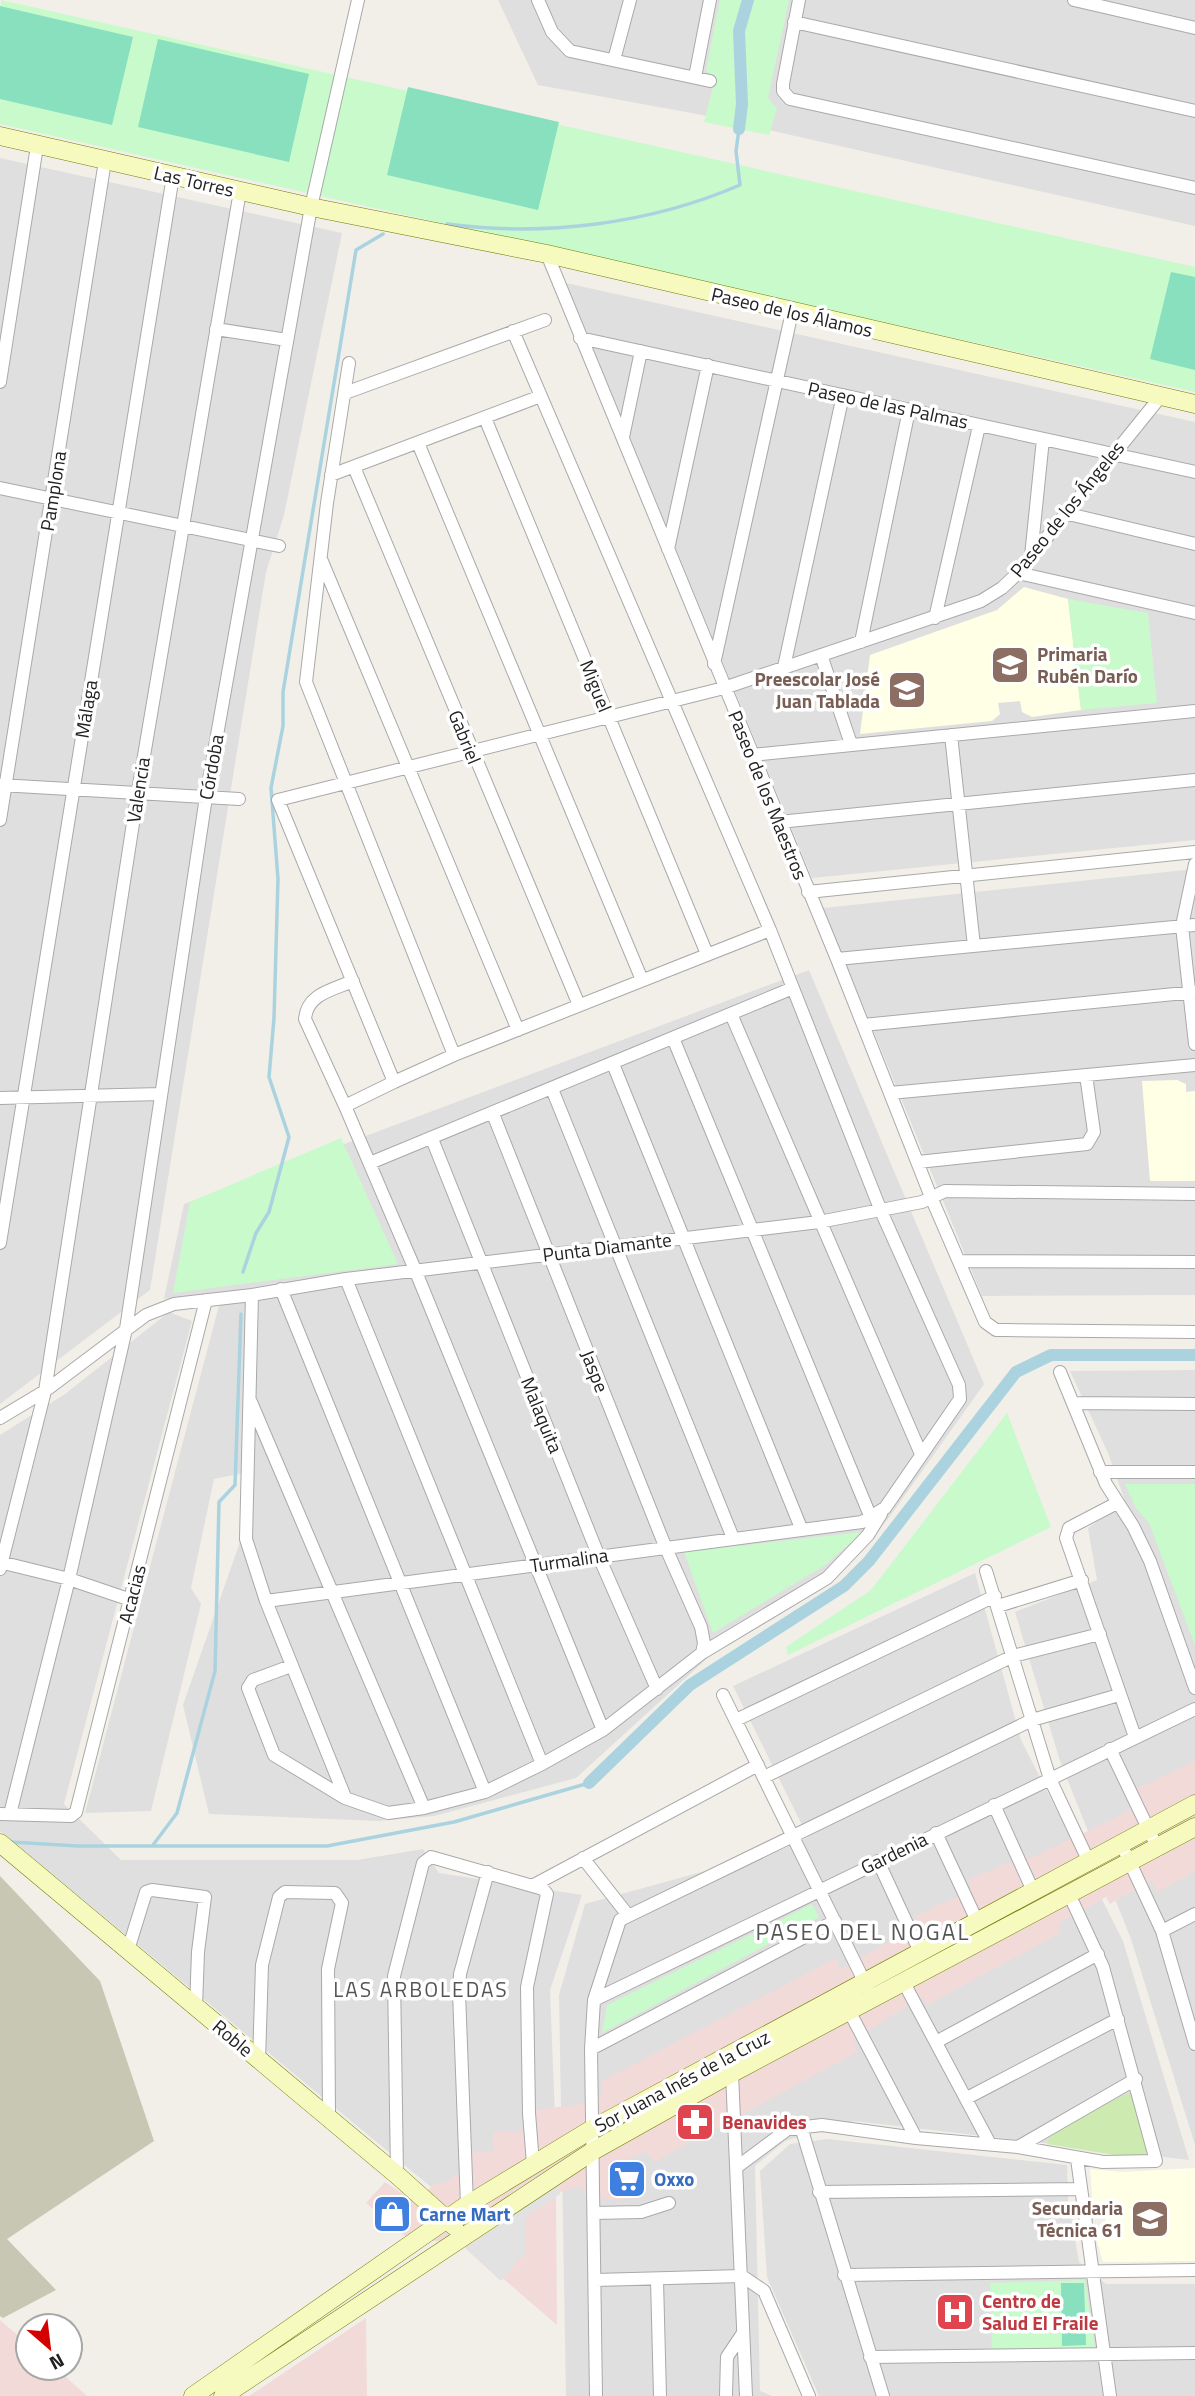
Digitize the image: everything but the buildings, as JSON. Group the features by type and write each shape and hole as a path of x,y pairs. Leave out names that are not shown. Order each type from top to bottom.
{"main road":[{"name":"Las Torres","path":"0,135 37,146 388,223"},
{"name":"Paseo de los Álamos","path":"388,223 547,254 1195,404"},
{"name":"Sor Juana Inés de la Cruz","path":"223,2396 674,2095 846,2004 921,1954 1195,1804"},
{"name":"Sor Juana Inés de la Cruz","path":"869,1991 903,1981 1195,1827"},
{"name":"Roble","path":"4,1846 397,2175 464,2236"},
{"name":"Sor Juana Inés de la Cruz","path":"193,2396 467,2205 533,2164 592,2129 732,2073 846,2004"}],"street":[{"name":"Córdoba","path":"5,1814 69,1579 126,1329 206,797 311,207 358,0"},
{"path":"538,0 564,47 710,81"},
{"path":"614,60 630,0"},
{"path":"695,77 710,0"},
{"path":"799,0 783,91 795,101 1195,188"},
{"path":"1074,0 1195,28"},
{"path":"794,23 1195,111"},
{"path":"0,382 37,146"},
{"name":"Pamplona","path":"0,820 3,785 105,161"},
{"name":"Málaga","path":"0,1243 173,176"},
{"name":"Valencia","path":"1,1564 45,1391 138,791 240,191"},
{"name":"Paseo de los Maestros","path":"547,254 714,666 837,959 931,1197 985,1321 996,1330 1195,1332"},
{"path":"714,666 792,312"},
{"path":"345,394 545,320"},
{"path":"216,329 287,340"},
{"path":"291,1665 253,1680 248,1688 274,1755 345,1798 388,1813 424,1808 485,1792 603,1730 702,1653 827,1578 868,1535 960,1399 961,1391 881,1211 769,930 513,331"},
{"name":"Paseo de las Palmas","path":"580,338 1195,472"},
{"path":"622,437 641,351"},
{"path":"349,362 331,475 306,682 344,785 454,1055"},
{"path":"667,550 708,365"},
{"path":"784,667 843,395"},
{"path":"331,475 541,396"},
{"name":"Paseo de los Ángeles","path":"353,981 278,800 724,688 935,618 991,596 1018,573 1111,454 1161,396"},
{"path":"861,642 909,410"},
{"name":"Miguel","path":"485,418 706,954"},
{"path":"935,618 979,426"},
{"path":"1031,556 1042,439"},
{"path":"418,443 642,980"},
{"name":"Gabriel","path":"354,467 579,1005"},
{"path":"0,488 279,546"},
{"path":"1064,513 1195,544"},
{"path":"320,557 518,1030"},
{"path":"1018,573 1195,613"},
{"path":"821,655 851,744"},
{"path":"752,755 1195,711"},
{"path":"951,735 974,946"},
{"path":"779,822 1195,780"},
{"path":"3,785 239,799"},
{"path":"808,892 1195,852"},
{"path":"1195,864 1189,925 1195,1044"},
{"path":"837,959 1189,925"},
{"path":"345,1106 454,1055 769,930"},
{"path":"394,1082 353,981 314,998 306,1007 305,1019 416,1272 533,1565 603,1730"},
{"path":"370,1163 793,988"},
{"path":"863,1026 1192,993"},
{"path":"731,1014 921,1454"},
{"path":"673,1038 871,1518 885,1508"},
{"path":"613,1064 801,1528"},
{"path":"890,1093 1195,1065"},
{"path":"918,1162 1087,1144 1094,1138 1094,1132 1086,1075"},
{"path":"552,1089 733,1538"},
{"path":"0,1098 161,1094"},
{"name":"Jaspe","path":"493,1114 665,1546 701,1627 704,1643 702,1653"},
{"name":"Malaquita","path":"432,1139 599,1557 657,1689"},
{"name":"Punta Diamante","path":"0,1418 45,1391 126,1329 165,1306 346,1279 819,1222 881,1211 945,1191 1195,1194"},
{"path":"959,1261 1195,1262"},
{"path":"346,1279 542,1764"},
{"path":"281,1289 485,1792"},
{"path":"252,1295 246,1539 266,1601 345,1798"},
{"name":"Acacias","path":"5,1814 71,1816 76,1812 206,1300"},
{"path":"1060,1372 1100,1472 1133,1526 1150,1561 1195,1688"},
{"path":"249,1399 424,1808"},
{"path":"1073,1403 1195,1404"},
{"path":"1100,1472 1195,1472"},
{"path":"1117,1503 1069,1528 1066,1534 1135,1737"},
{"name":"Turmalina","path":"266,1601 862,1522 871,1518"},
{"path":"1,1564 69,1579 131,1600"},
{"path":"986,1571 1050,1779 1089,1862"},
{"path":"736,1720 996,1601 1082,1580"},
{"path":"764,1777 1013,1656 1100,1634"},
{"path":"723,1695 869,1991"},
{"path":"596,2396 591,2049 594,2000 618,1924 627,1914 1032,1720 1119,1695"},
{"name":"Gardenia","path":"594,2000 1195,1709"},
{"path":"1110,1749 1157,1847"},
{"path":"532,1886 758,1765"},
{"path":"994,1805 1034,1893"},
{"path":"936,1833 978,1923"},
{"path":"1121,1844 1162,1931 1195,2044"},
{"path":"397,2175 394,1976 423,1863 428,1858 488,1872 546,1891 548,1896 527,1987 529,2113 533,2164"},
{"path":"583,1858 627,1914"},
{"path":"878,1861 921,1954"},
{"path":"467,2205 460,1975 488,1872"},
{"path":"128,1950 146,1892 152,1890 205,1897 198,1952 196,2007"},
{"path":"259,2061 264,1953 279,1897 285,1892 338,1895 342,1903 328,1969 329,2118"},
{"path":"737,2167 776,2135 801,2127 822,2125 916,2138 1018,2147 1077,2159 1132,2163 1157,2160 1136,2079 1098,1954 1069,1894"},
{"path":"1162,1931 1195,1914"},
{"path":"591,2049 835,1921"},
{"path":"936,2042 1098,1954"},
{"path":"903,1981 990,2144"},
{"path":"846,2004 916,2138"},
{"path":"967,2098 1118,2019"},
{"path":"732,2073 746,2396"},
{"path":"1018,2147 1136,2079"},
{"path":"801,2127 883,2396"},
{"path":"1077,2159 1110,2396"},
{"path":"819,2192 1080,2189"},
{"path":"594,2213 640,2211 669,2203"},
{"path":"844,2275 1195,2270"},
{"path":"595,2280 742,2276 764,2291 809,2396"},
{"path":"657,2280 660,2396"},
{"path":"726,2396 727,2357 743,2333"},
{"path":"870,2357 1195,2353"}],"shaded area":[{"path":"498,0 1195,0 1195,226 697,114 538,85"},
{"path":"0,158 342,233 284,515 266,572 150,1290 0,1404"},
{"path":"566,283 1195,422 1195,840 812,878"},
{"name":"Primaria Rubén Darío","path":"1024,587 1068,599 1081,710 1032,717 1022,712 1020,701 998,703 1000,714 992,721 860,734 870,655 997,610"},
{"path":"1195,869 1195,1295 982,1296 823,908"},
{"path":"809,970 984,1384 888,1519 847,1566 711,1655 576,1778 434,1816 378,1821 209,1814 183,1705 249,1516 254,1471 214,1479 191,1588 201,1604 151,1811 85,1813 222,1294 164,1299 184,1204"},
{"path":"1177,1080 1186,1084 1186,1092 1195,1091 1195,1181 1150,1181 1142,1081"},
{"path":"169,1312 192,1321 64,1804 121,1860 357,1860 423,1849 439,1873 582,1895 550,1990 555,2116 437,2192 0,1831 0,1435 65,1394"},
{"path":"1195,1370 1195,2145 1131,1939 1060,1761 1015,1612 1097,1580 1088,1528 1125,1501 1108,1453 1070,1371"},
{"path":"975,1573 1021,1740 1123,1941 1189,2160 854,2121 785,2141 755,2166 760,2391 772,2396 566,2396 559,1995 585,1904 781,1850 808,1837 733,1686"},
{"path":"1195,1761 1195,1871 1158,1892 1151,1880 1110,1904 1106,1897 1058,1924 1060,1933 927,2005 922,1997 854,2039 857,2052 654,2162 646,2152 625,2160 642,2190 625,2199 587,2200 582,2186 556,2193 557,2325 464,2245 406,2237 366,2203 385,2182 416,2203 433,2185 444,2183 472,2165 472,2152 494,2151 493,2132 515,2132 535,2125 536,2110 581,2104 602,2094 602,2081 836,1958 841,1969 917,1926 914,1917 971,1890 969,1879 1027,1855 1029,1859 1119,1816 1142,1802 1136,1789"},
{"path":"0,1876 100,1981 154,2141 7,2239 56,2290 3,2318 0,2316"},
{"path":"827,2139 1067,2165 1068,2200 1079,2262 1106,2284 1195,2284 1195,2396 819,2396 767,2277 760,2171 790,2144"},
{"name":"Secundaria Técnica 61","path":"1195,2168 1195,2261 1103,2262 1094,2231 1105,2230 1106,2208 1093,2207 1090,2169 1122,2172"},
{"path":"560,2184 560,2194 525,2218 526,2257 520,2258 501,2281 465,2248"},
{"path":"366,2318 367,2396 249,2396"},
{"path":"0,2320 14,2332 14,2382 72,2382 87,2396 0,2396"}],"green space":[{"path":"1,0 1195,267 1195,392 0,124"},
{"path":"720,0 789,0 768,98 777,108 769,135 704,122 715,79 706,70"},
{"path":"0,6 133,37 112,125 0,99"},
{"path":"158,39 309,74 289,162 138,127"},
{"path":"408,87 559,122 538,210 387,175"},
{"path":"1171,272 1195,277 1195,370 1150,359"},
{"path":"1068,599 1148,613 1157,703 1081,710"},
{"path":"341,1138 398,1264 173,1293 190,1202"},
{"path":"1007,1413 1051,1527 788,1655 786,1647 871,1590"},
{"path":"1125,1484 1195,1484 1195,1645 1149,1523 1136,1508"},
{"path":"863,1532 825,1565 713,1633 684,1552"},
{"path":"812,1904 819,1917 602,2033 607,2005"},
{"path":"1128,2093 1134,2097 1149,2151 1143,2156 1126,2157 1047,2144 1051,2133"},
{"path":"1085,2280 1095,2348 992,2350 990,2283"},
{"path":"1061,2283 1084,2283 1086,2345 1062,2346"}],"waterway":[{"path":"739,129 742,104 739,31 748,0"},
{"path":"447,224 484,228 559,228 633,218 706,198 740,185 736,151 739,129"},
{"path":"243,1272 256,1233 269,1212 289,1137 269,1077 274,1018 278,879 271,788 283,726 283,692 356,250 383,234"},
{"path":"153,1845 177,1813 215,1671 219,1502 235,1485 241,1314"},
{"path":"589,1783 690,1685 844,1586 869,1561 1016,1372 1051,1355 1195,1355"},
{"path":"11,1842 78,1846 327,1846 454,1822 589,1783"}],"place":[{"name":"Primaria Rubén Darío","path":"1010,665"},
{"name":"Preescolar José Juan Tablada","path":"907,690"},
{"name":"Benavides","path":"695,2122"},
{"name":"Oxxo","path":"627,2179"},
{"name":"Carne Mart","path":"392,2214"},
{"name":"Secundaria Técnica 61","path":"1150,2219"},
{"name":"Centro de Salud El Fraile","path":"955,2312"}],"district":[{"name":"PASEO DEL NOGAL","path":"863,1932"},
{"name":"LAS ARBOLEDAS","path":"421,1990"}]}
